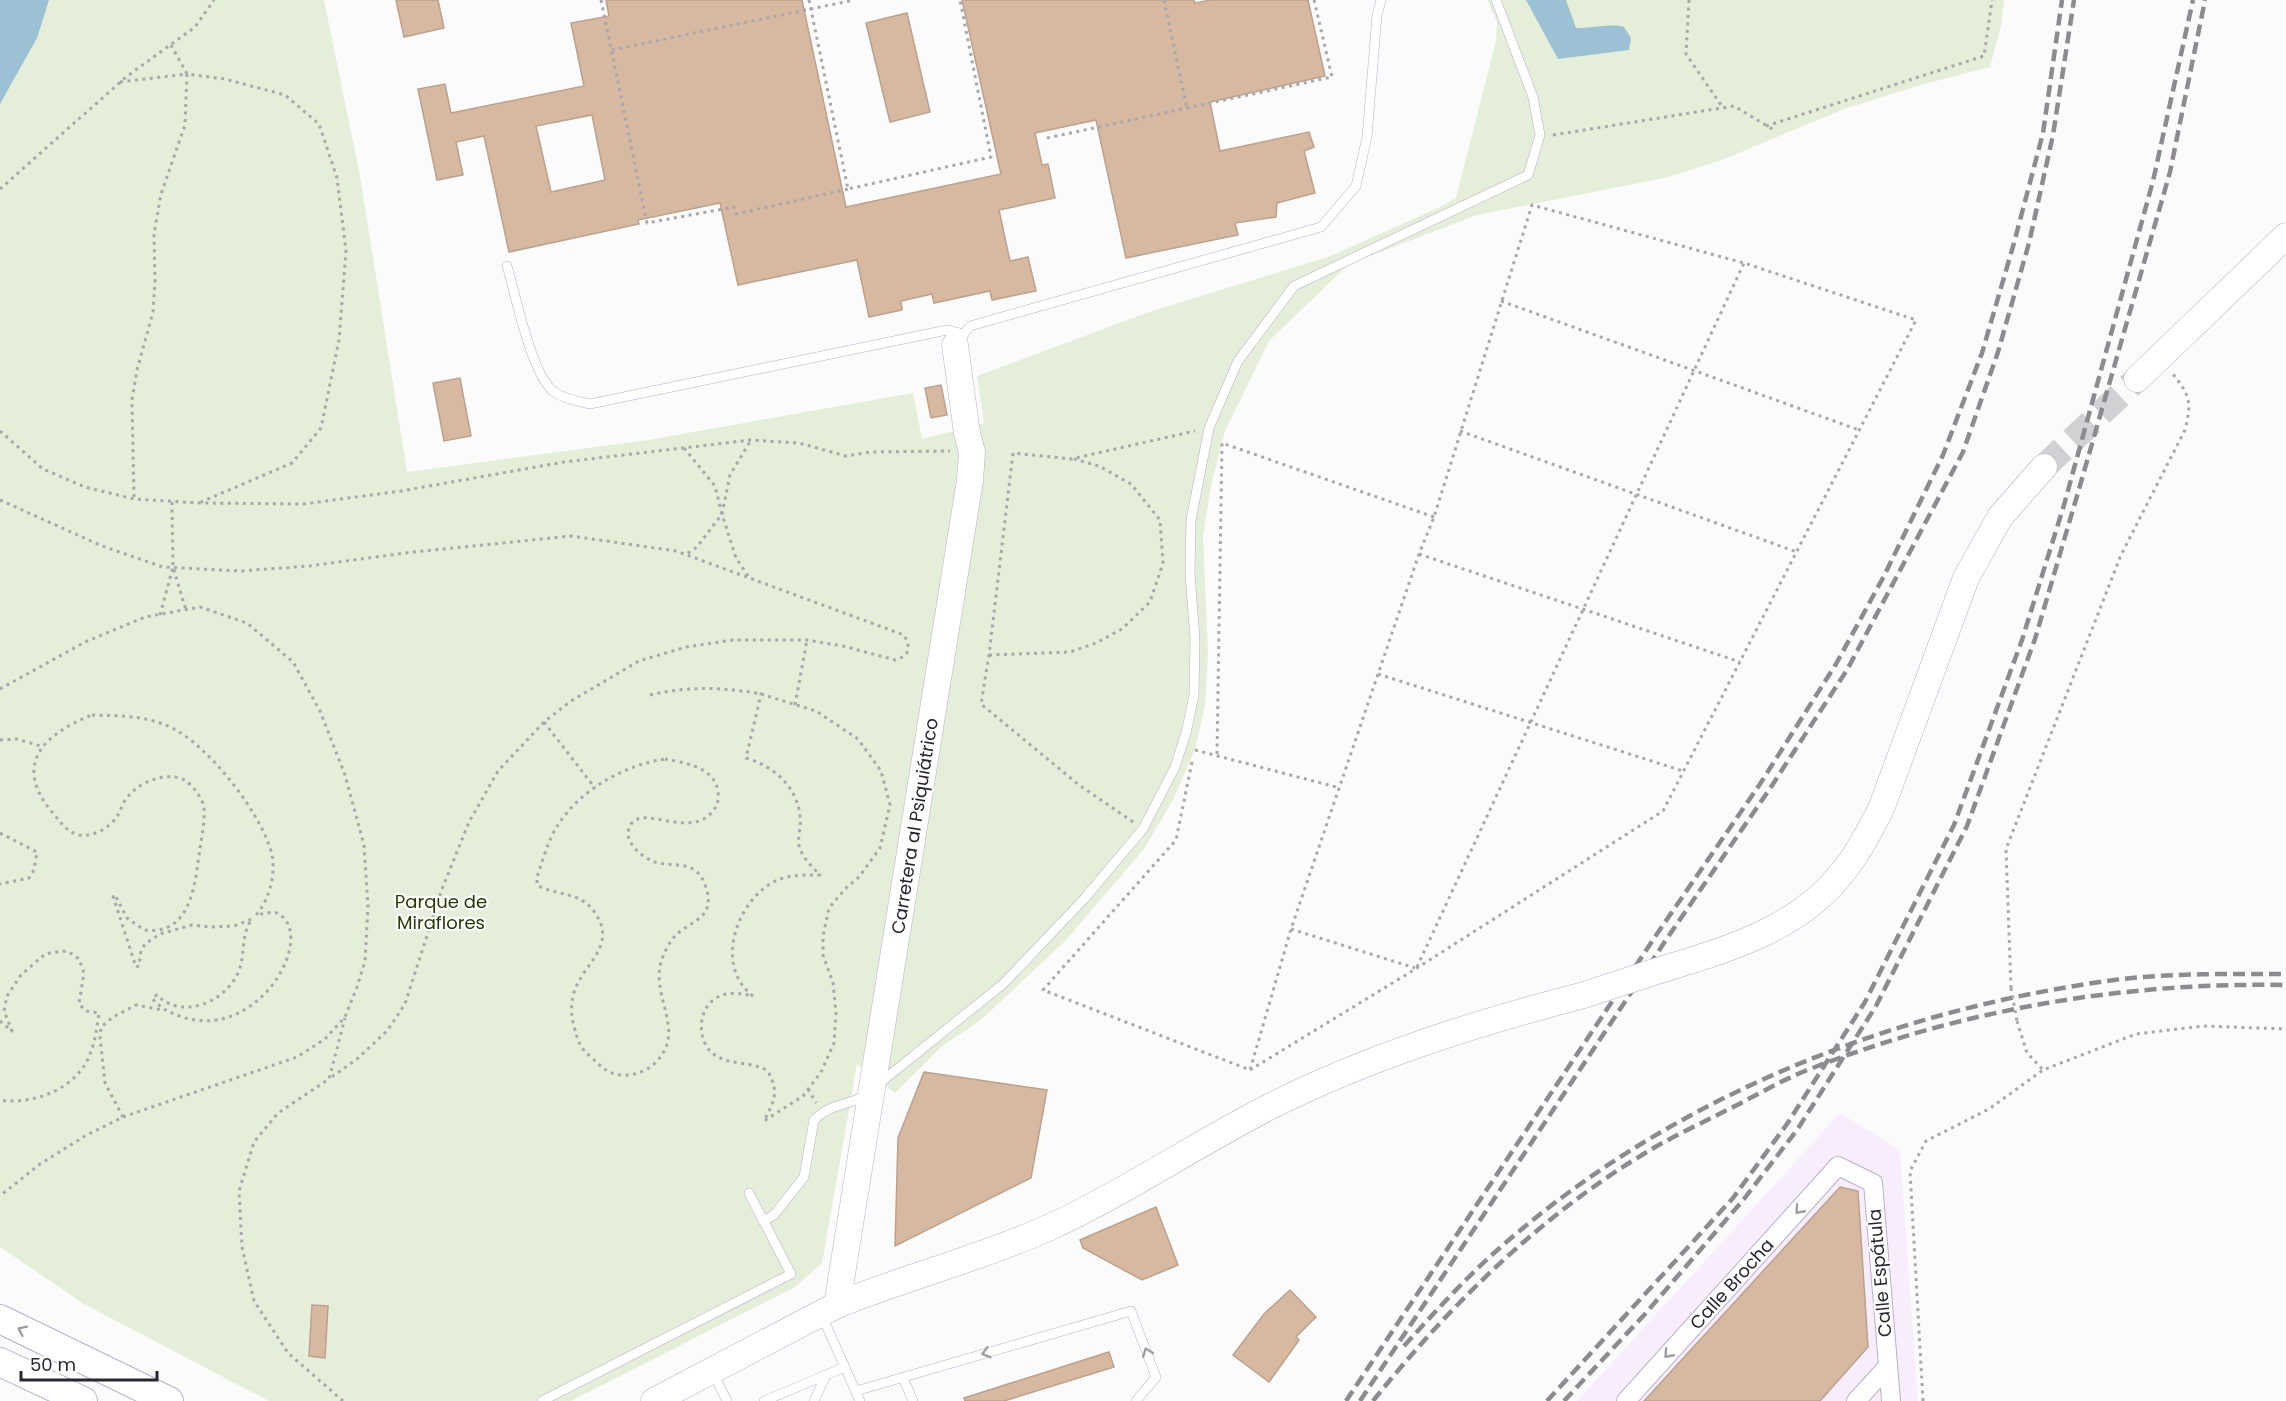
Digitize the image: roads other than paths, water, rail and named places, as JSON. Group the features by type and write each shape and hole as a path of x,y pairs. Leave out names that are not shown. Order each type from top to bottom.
{"main road":[{"path":"0,1319 169,1401"},
{"path":"0,1362 83,1401"}],"street":[{"path":"2137,379 2286,236"},
{"name":"Carretera al Psiquiátrico","path":"829,1310 874,1089 970,480 972,452 959,340"},
{"path":"654,1401 829,1310 868,1293 994,1251 1047,1228 1110,1197 1217,1134 1271,1106 1356,1068 1439,1038 1660,970 1739,943 1788,922 1838,879 1864,841 1881,809 1966,578 1977,555 2000,517 2044,467"},
{"name":"Calle Espátula","path":"1838,1166 1873,1183 1891,1401"},
{"name":"Calle Brocha","path":"1626,1401 1838,1166"},
{"path":"1857,1401 1888,1366"}],"lane":[{"path":"959,340 969,326 1321,227 1356,186 1367,137 1377,15 1381,0"},
{"path":"763,1221 774,1215 804,1177 814,1120 832,1106 857,1100 874,1089 1003,984 1084,899 1143,829 1175,767 1186,733 1194,695 1195,639 1190,574 1191,520 1209,428 1238,361 1294,286 1528,175 1540,135 1533,97 1496,0"},
{"path":"507,266 534,359 545,381 562,396 590,404 942,331 955,331 959,340"},
{"path":"542,1401 791,1274 749,1193"},
{"path":"829,1310 845,1367 860,1401"},
{"path":"856,1392 1131,1311 1156,1377 1136,1401"},
{"path":"764,1401 845,1367"},
{"path":"712,1371 728,1401"},
{"path":"814,1401 826,1375"},
{"path":"903,1377 913,1401"}],"water":[{"path":"0,0 49,0 37,38 0,104"},
{"path":"1526,0 1566,0 1576,28 1624,27 1631,38 1629,50 1558,59"}],"tunnel":[{"path":"2044,467 2137,379"}],"railway":[{"path":"1346,1401 1661,928 1760,784 1836,664 1884,576 1943,455 1982,353 2043,133 2062,0"},
{"path":"1360,1401 1847,670 1963,452 1998,352 2029,243 2053,135 2074,0"},
{"path":"1547,1401 1733,1198 1787,1124 1865,1002 1954,825 2022,640 2064,505 2153,181 2193,0"},
{"path":"1564,1401 1645,1314 1744,1199 1797,1130 1876,1006 1967,826 2035,639 2077,496 2170,172 2205,0"},
{"path":"1404,1346 1482,1264 1561,1198 1633,1149 1709,1106 1787,1069 1869,1038 1952,1012 2037,993 2142,977 2286,974"},
{"path":"1373,1401 1432,1331 1464,1298 1531,1235 1567,1207 1652,1149 1795,1075 1922,1031 2041,1004 2163,989 2224,985 2286,985"}],"park label":[{"name":"Parque de Miraflores","path":"441,912"}]}
